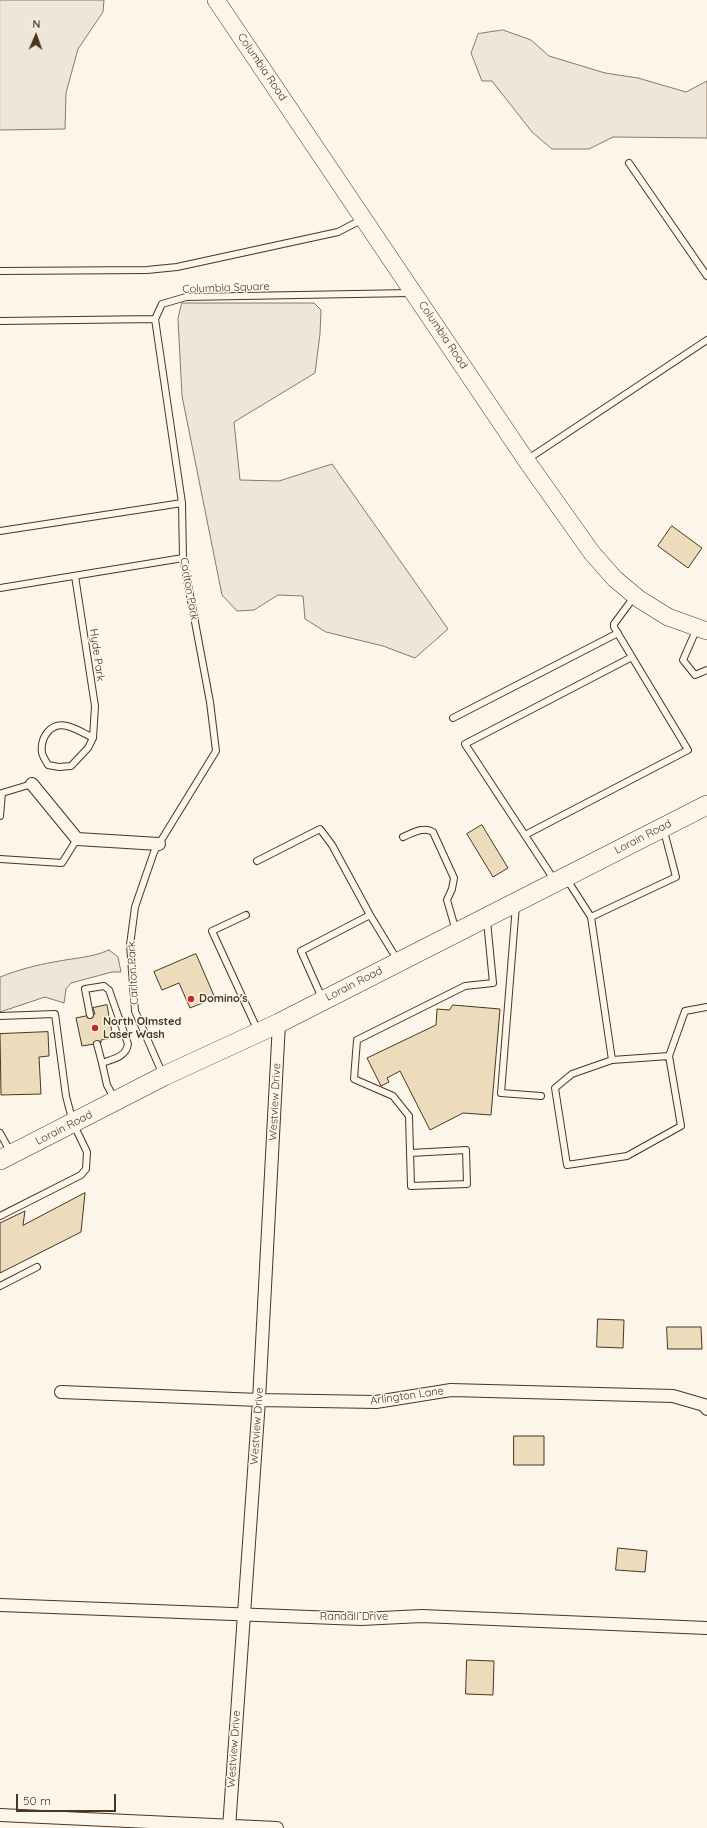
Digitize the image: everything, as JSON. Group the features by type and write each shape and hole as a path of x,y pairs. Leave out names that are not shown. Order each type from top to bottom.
{"main road":[{"name":"Columbia Road","path":"216,0 415,293 526,460 592,553 615,579 635,596 668,617 703,628"},
{"name":"Lorain Road","path":"6,1157 164,1076 279,1023 707,805"}],"street":[{"path":"32,784 77,839 159,844"},
{"name":"Westview Drive","path":"229,1827 259,1400 279,1023"},
{"name":"Arlington Lane","path":"61,1392 259,1400 376,1402 451,1390 673,1396 706,1407"},
{"name":"Randall Drive","path":"0,1605 361,1619 422,1616 707,1628"},
{"path":"0,1815 229,1827 277,1828"}],"lane":[{"path":"629,163 707,276"},
{"path":"0,271 147,270 177,268 338,232 364,218"},
{"name":"Columbia Square","path":"155,319 162,304 186,297 415,293"},
{"path":"0,321 155,319"},
{"name":"Carlton Park","path":"155,319 182,503 183,558 210,702 216,751 154,852 135,907 130,945 135,1011 164,1076"},
{"path":"526,460 707,340"},
{"path":"0,531 182,503"},
{"path":"0,588 183,558"},
{"name":"Hyde Park","path":"75,576 95,706 93,738"},
{"path":"525,835 688,750 614,624 635,596"},
{"path":"703,628 683,660 695,675 707,670"},
{"path":"453,718 618,633"},
{"path":"612,1060 591,917 525,835 465,744 632,657"},
{"path":"67,726 93,738 88,748 71,766 59,767 48,765 42,754 46,732 54,727 67,726"},
{"path":"0,816 2,793 32,784"},
{"path":"591,917 676,877 663,827"},
{"path":"257,861 320,828 332,845 370,915 398,962"},
{"path":"403,837 420,830 429,829 433,832 454,878 452,889 447,900 456,933"},
{"path":"0,859 62,863 77,839"},
{"path":"516,902 501,1093 541,1096"},
{"path":"246,915 212,931 259,1032"},
{"path":"323,1000 302,951 370,915"},
{"path":"410,1153 466,1150 467,1184 411,1186 410,1153 409,1116 393,1096 354,1079 357,1040 465,986 493,983 486,917"},
{"path":"90,1015 85,989 104,986 109,990 128,1044 127,1051 121,1056 102,1063"},
{"path":"669,1056 612,1060 572,1074 555,1088 567,1165 626,1156 681,1126 669,1056 685,1011 707,1007"},
{"path":"0,1016 54,1014 66,1096 73,1123 87,1152 86,1169 81,1175 0,1216"},
{"path":"97,1044 107,1084 116,1101"},
{"path":"0,1133 6,1157"},
{"path":"0,1286 37,1266"}],"shaded area":[{"path":"0,0 104,0 103,12 78,49 66,93 65,129 0,130"},
{"path":"503,30 531,40 549,56 605,73 638,78 686,92 707,81 707,138 613,137 589,149 552,149 532,132 492,81 482,81 471,53 478,34"},
{"path":"182,303 314,303 321,310 320,334 315,373 234,422 240,480 279,481 332,464 448,629 415,658 383,646 326,632 305,619 303,596 278,595 254,610 237,611 222,595 182,396 178,319"},
{"path":"109,950 118,957 121,972 112,972 71,983 66,989 64,1003 45,997 0,1012 0,977 34,966 89,956"}],"building":[{"path":"672,526 702,548 688,568 658,546"},
{"path":"482,825 508,868 493,877 467,834"},
{"path":"196,954 215,998 190,1008 179,983 162,990 154,972"},
{"name":"North Olmsted Laser Wash","path":"107,1005 113,1038 101,1040 101,1043 82,1046 76,1018 95,1014 93,1008"},
{"path":"453,1005 500,1009 491,1115 463,1113 430,1130 400,1071 387,1078 389,1082 381,1086 367,1058 436,1025 437,1009 449,1010"},
{"path":"48,1032 49,1056 39,1057 41,1094 1,1095 0,1034"},
{"path":"85,1193 81,1232 0,1273 0,1223 25,1211 23,1225"},
{"path":"598,1319 624,1320 623,1348 597,1347"},
{"path":"667,1327 701,1327 702,1349 668,1349"},
{"path":"514,1436 544,1436 544,1465 514,1465"},
{"path":"618,1548 647,1551 645,1572 616,1570"},
{"path":"467,1660 494,1661 493,1695 466,1694"}],"place":[{"name":"Domino's","path":"191,999"},
{"name":"North Olmsted Laser Wash","path":"95,1028"}]}
